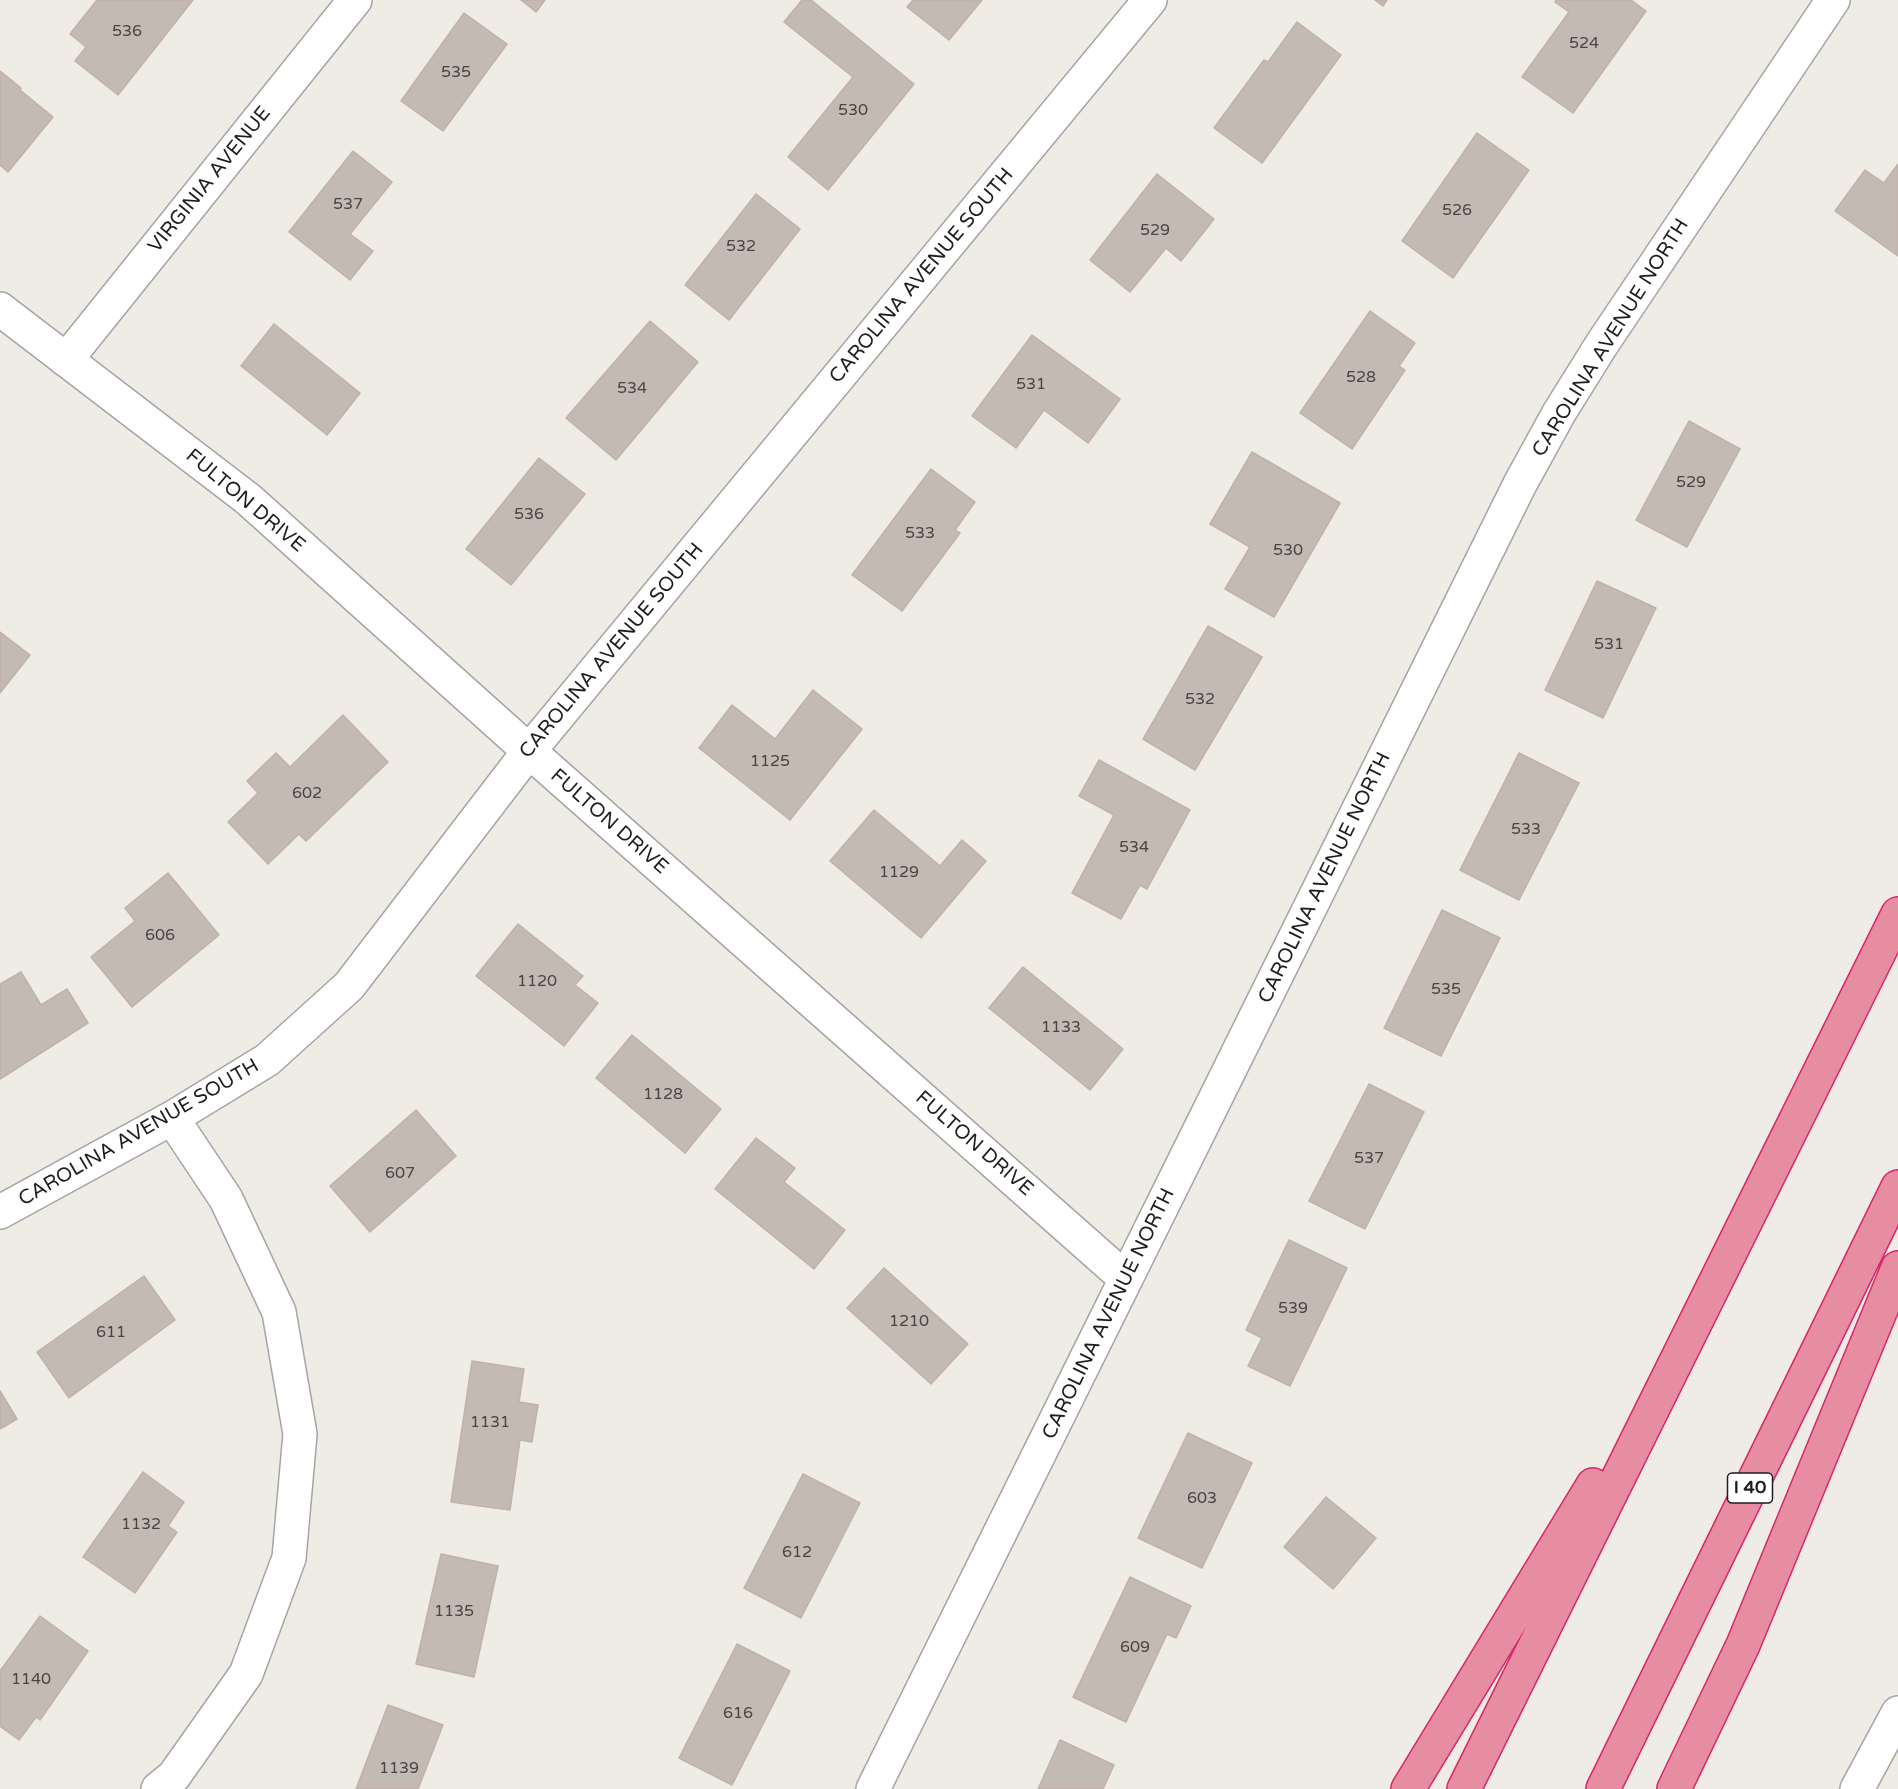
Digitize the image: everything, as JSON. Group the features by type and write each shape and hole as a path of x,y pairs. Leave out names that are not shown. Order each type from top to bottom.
{"highway":[{"path":"1464,1789 1898,914"},
{"name":"I 40","path":"1603,1789 1898,1187"},
{"path":"1674,1789 1743,1645 1898,1268"},
{"path":"1408,1789 1710,1293"}],"street":[{"name":"VIRGINIA AVENUE","path":"66,360 355,0"},
{"name":"CAROLINA AVENUE SOUTH","path":"0,1212 172,1118 267,1060 349,986 529,751 1150,0"},
{"name":"CAROLINA AVENUE NORTH","path":"873,1789 1515,495 1559,413 1602,344 1833,0"},
{"name":"FULTON DRIVE","path":"0,309 248,499 1126,1279"},
{"path":"158,1789 174,1776 246,1674 290,1558 300,1434 279,1312 226,1199 172,1118"},
{"path":"1857,1789 1898,1713"}],"building":[{"path":"97,0 193,0 118,95 75,61 86,47 70,34"},
{"path":"521,0 545,0 536,12"},
{"path":"802,0 811,0 914,84 828,190 788,157 853,77 784,22"},
{"path":"913,0 982,0 949,40 907,7"},
{"path":"1375,0 1387,0 1383,6"},
{"path":"1556,0 1631,0 1646,11 1573,113 1522,77 1569,12 1555,2"},
{"path":"464,13 507,44 443,131 401,101"},
{"path":"1297,22 1341,55 1262,163 1214,128 1264,60 1268,62"},
{"path":"0,71 53,117 8,172 0,165"},
{"path":"1477,133 1529,170 1453,278 1402,241"},
{"path":"353,151 392,182 350,234 373,251 350,280 289,232"},
{"path":"1898,164 1898,256 1835,211 1865,170 1884,183"},
{"path":"1157,174 1214,219 1181,261 1166,248 1130,292 1090,260"},
{"path":"756,194 800,229 729,320 685,285"},
{"path":"1370,311 1415,343 1399,366 1405,370 1352,449 1300,413"},
{"path":"650,321 698,362 616,460 566,418"},
{"path":"274,324 360,393 327,435 241,366"},
{"path":"1032,335 1120,399 1088,443 1044,410 1016,448 972,416"},
{"path":"1689,421 1740,449 1687,547 1636,520"},
{"path":"1252,452 1340,503 1274,617 1225,589 1250,547 1210,524"},
{"path":"539,458 585,494 511,585 466,549"},
{"path":"931,469 975,502 955,530 960,533 902,611 852,575"},
{"path":"1597,581 1656,608 1603,718 1545,690"},
{"path":"1208,626 1262,657 1195,770 1143,739"},
{"path":"0,632 30,655 0,693"},
{"path":"813,690 862,729 790,820 699,748 732,705 775,739"},
{"path":"343,715 388,762 306,841 299,834 268,864 228,822 258,793 247,781 276,753 290,767"},
{"path":"1519,753 1579,783 1519,900 1460,870"},
{"path":"1099,760 1190,810 1147,889 1140,885 1121,919 1072,893 1114,815 1079,796"},
{"path":"874,810 940,866 962,840 986,861 921,938 830,861"},
{"path":"168,873 219,935 132,1007 91,957 135,921 125,908"},
{"path":"1442,910 1500,938 1441,1056 1384,1028"},
{"path":"518,924 583,976 575,985 598,1003 564,1046 476,976"},
{"path":"1023,967 1123,1049 1090,1090 989,1008"},
{"path":"21,972 41,1005 67,989 88,1023 0,1079 0,984"},
{"path":"632,1035 721,1109 685,1153 596,1078"},
{"path":"1369,1084 1424,1112 1365,1229 1309,1201"},
{"path":"416,1110 456,1156 370,1232 330,1186"},
{"path":"756,1138 795,1168 784,1182 845,1230 814,1269 715,1189"},
{"path":"1289,1240 1347,1268 1290,1386 1248,1366 1262,1338 1246,1330"},
{"path":"884,1268 968,1344 931,1384 847,1308"},
{"path":"144,1276 175,1320 69,1398 37,1352"},
{"path":"472,1361 524,1369 519,1402 538,1405 532,1442 520,1440 510,1510 451,1502"},
{"path":"0,1391 17,1419 0,1429"},
{"path":"1188,1433 1252,1463 1202,1568 1138,1538"},
{"path":"143,1472 184,1502 168,1526 177,1532 135,1593 83,1557"},
{"path":"803,1474 860,1503 801,1618 744,1588"},
{"path":"1326,1497 1376,1538 1333,1589 1284,1547"},
{"path":"441,1554 498,1566 474,1677 416,1664"},
{"path":"1130,1577 1191,1606 1176,1638 1167,1634 1126,1722 1073,1697"},
{"path":"40,1616 88,1651 40,1720 36,1717 19,1740 0,1726 0,1671"},
{"path":"737,1644 790,1671 732,1785 679,1758"},
{"path":"388,1705 443,1725 418,1789 356,1789"},
{"path":"1060,1740 1114,1765 1103,1789 1038,1789"}]}
